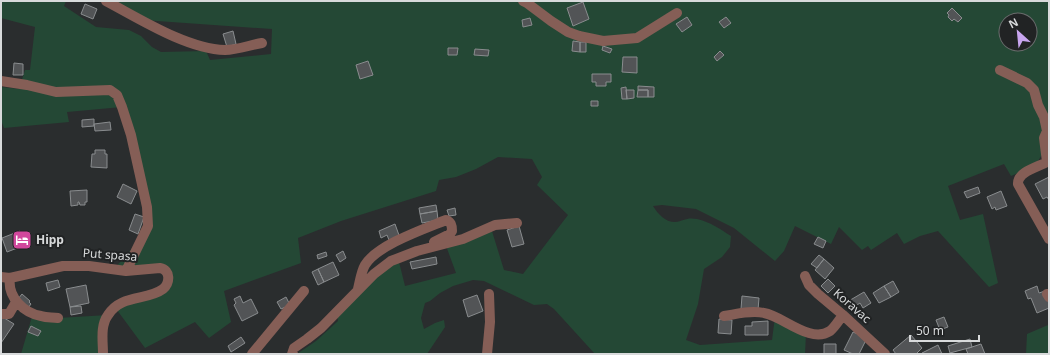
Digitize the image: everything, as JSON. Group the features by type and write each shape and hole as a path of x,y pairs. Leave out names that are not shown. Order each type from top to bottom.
{"street":[{"path":"106,1 156,27 196,45 226,50 262,43"},
{"path":"523,1 568,32 603,41 637,38 677,13"},
{"path":"1000,70 1027,83 1034,90 1038,105 1044,117 1047,131 1044,138 1047,162 1020,176 1018,184 1049,239"},
{"path":"1,81 56,92 110,90 118,95 131,135 148,207 148,226 126,271"},
{"path":"358,289 364,265 374,254 413,233 446,220 449,221 452,225 452,231 450,234 417,251"},
{"path":"292,354 294,348 321,328 358,289 391,261 417,251 463,238 495,225 517,223"},
{"name":"Put spasa","path":"6,278 63,266 89,266 126,271 163,268 168,275 168,284 158,292 128,300 113,308 108,315 102,330 103,354"},
{"name":"Koravac","path":"805,276 808,285 844,315 885,354"},
{"path":"6,278 16,302 29,311 41,316 58,318"},
{"path":"252,354 304,291"},
{"path":"487,354 490,322 489,294"},
{"path":"1,314 9,314 16,302"},
{"path":"724,316 742,313 766,313 797,329 819,334 826,333 831,330 844,315"}],"green space":[{"path":"1,1 66,1 64,6 96,27 129,30 141,36 152,47 161,52 206,51 210,60 271,54 272,29 143,20 106,1 1049,1 1049,143 1035,166 1011,176 1004,164 948,186 960,220 983,214 998,283 989,287 938,231 920,236 904,244 897,233 871,250 868,246 862,250 839,227 831,244 795,226 784,251 775,261 734,228 696,209 662,205 653,206 660,215 668,221 675,222 688,219 702,220 719,228 731,236 730,247 722,257 704,269 698,304 686,340 700,345 772,340 775,317 806,334 805,354 595,354 554,309 547,304 534,305 484,281 473,280 453,286 425,303 421,318 424,329 444,320 445,327 427,354 297,354 316,341 338,321 337,314 398,258 405,286 456,273 445,243 491,228 504,270 523,274 568,215 537,185 542,177 532,159 498,157 476,169 456,177 439,180 436,191 341,221 298,238 301,263 224,291 231,322 209,338 195,322 145,348 114,306 161,288 165,273 114,269 142,237 148,226 122,107 67,112 69,122 4,128 1,120 1,87 19,89 25,70 30,70 35,27 1,18"},
{"path":"33,313 58,318 108,315 103,354 21,354"},
{"path":"1048,325 1049,354 1026,354 1027,334"}],"building":[{"path":"583,2 589,19 573,26 567,8"},
{"path":"85,4 97,9 93,19 81,14"},
{"path":"952,8 962,18 958,22 954,19 952,21 948,17 949,15 947,13"},
{"path":"687,17 692,25 682,32 676,24"},
{"path":"726,17 731,23 724,28 719,22"},
{"path":"530,18 532,25 523,27 522,20"},
{"path":"233,31 236,44 227,47 223,34"},
{"path":"573,41 580,42 580,52 572,51"},
{"path":"580,42 586,42 586,52 580,52"},
{"path":"603,46 612,49 610,53 602,50"},
{"path":"448,48 458,48 457,55 448,55"},
{"path":"475,49 489,50 488,56 474,55"},
{"path":"720,51 724,55 717,61 714,57"},
{"path":"623,57 637,57 637,73 622,72"},
{"path":"368,61 373,75 360,79 356,65"},
{"path":"14,63 23,64 23,75 13,75"},
{"path":"592,74 611,74 611,82 606,82 606,86 596,86 596,82 592,82"},
{"path":"638,86 654,87 654,97 648,97 648,90 638,90"},
{"path":"626,87 627,99 622,99 621,88"},
{"path":"626,90 634,90 634,98 627,99"},
{"path":"638,90 648,90 648,97 637,97"},
{"path":"591,101 598,101 598,106 591,106"},
{"path":"94,119 94,126 82,127 82,120"},
{"path":"110,122 111,130 95,131 94,124"},
{"path":"95,150 105,150 105,154 107,154 107,168 91,167 92,154 95,154"},
{"path":"1049,177 1049,200 1047,197 1043,199 1035,184"},
{"path":"123,184 137,191 131,204 117,197"},
{"path":"978,187 980,193 967,198 964,192"},
{"path":"87,190 87,202 85,202 85,205 80,205 78,202 78,205 71,206 70,191"},
{"path":"1001,191 1007,206 996,210 995,207 992,209 987,197"},
{"path":"436,205 437,211 420,214 419,208"},
{"path":"455,208 456,215 449,216 447,210"},
{"path":"437,211 438,220 422,223 420,214"},
{"path":"135,214 144,217 138,234 129,230"},
{"path":"395,224 400,238 389,240 387,235 381,238 379,231"},
{"path":"519,226 524,244 512,247 507,230"},
{"path":"20,231 25,245 7,252 2,238"},
{"path":"45,235 47,243 40,244 38,236"},
{"path":"818,237 826,241 823,248 814,244"},
{"path":"343,251 346,258 340,262 336,255"},
{"path":"326,252 327,256 318,259 317,255"},
{"path":"819,255 824,259 817,268 811,264"},
{"path":"436,257 437,264 412,269 410,262"},
{"path":"824,259 834,268 825,279 815,270"},
{"path":"333,262 339,275 324,282 318,269"},
{"path":"318,269 324,282 318,285 312,272"},
{"path":"828,279 835,286 828,293 821,286"},
{"path":"58,280 60,287 48,291 46,283"},
{"path":"893,281 899,292 891,297 884,286"},
{"path":"86,285 89,303 70,307 66,289"},
{"path":"884,286 891,297 879,303 873,293"},
{"path":"1037,286 1039,293 1045,291 1049,301 1049,308 1037,313 1031,298 1028,299 1025,291"},
{"path":"864,292 871,303 863,308 860,303 851,309 847,302"},
{"path":"22,294 30,301 29,302 31,304 28,308 18,299"},
{"path":"477,295 483,311 468,317 463,300"},
{"path":"240,296 243,303 251,299 258,313 242,321 234,305 236,303 234,299"},
{"path":"742,296 759,298 758,310 741,309"},
{"path":"286,297 290,305 281,309 277,302"},
{"path":"81,306 82,313 71,315 70,307"},
{"path":"1,316 14,324 1,343"},
{"path":"944,317 948,327 940,330 936,320"},
{"path":"719,319 732,320 731,334 718,333"},
{"path":"768,321 768,335 745,335 745,326 752,326 752,322"},
{"path":"31,326 41,331 38,336 28,332"},
{"path":"853,332 867,338 859,354 853,354 844,350"},
{"path":"911,335 922,348 916,354 896,354 893,350"},
{"path":"241,337 245,343 231,352 228,346"},
{"path":"970,339 972,347 950,353 948,346"},
{"path":"824,344 836,344 836,354 824,354"},
{"path":"981,344 985,354 968,354 966,349"},
{"path":"938,345 942,354 922,354 922,353"}],"place":[{"name":"Hipp","path":"22,240"}]}
